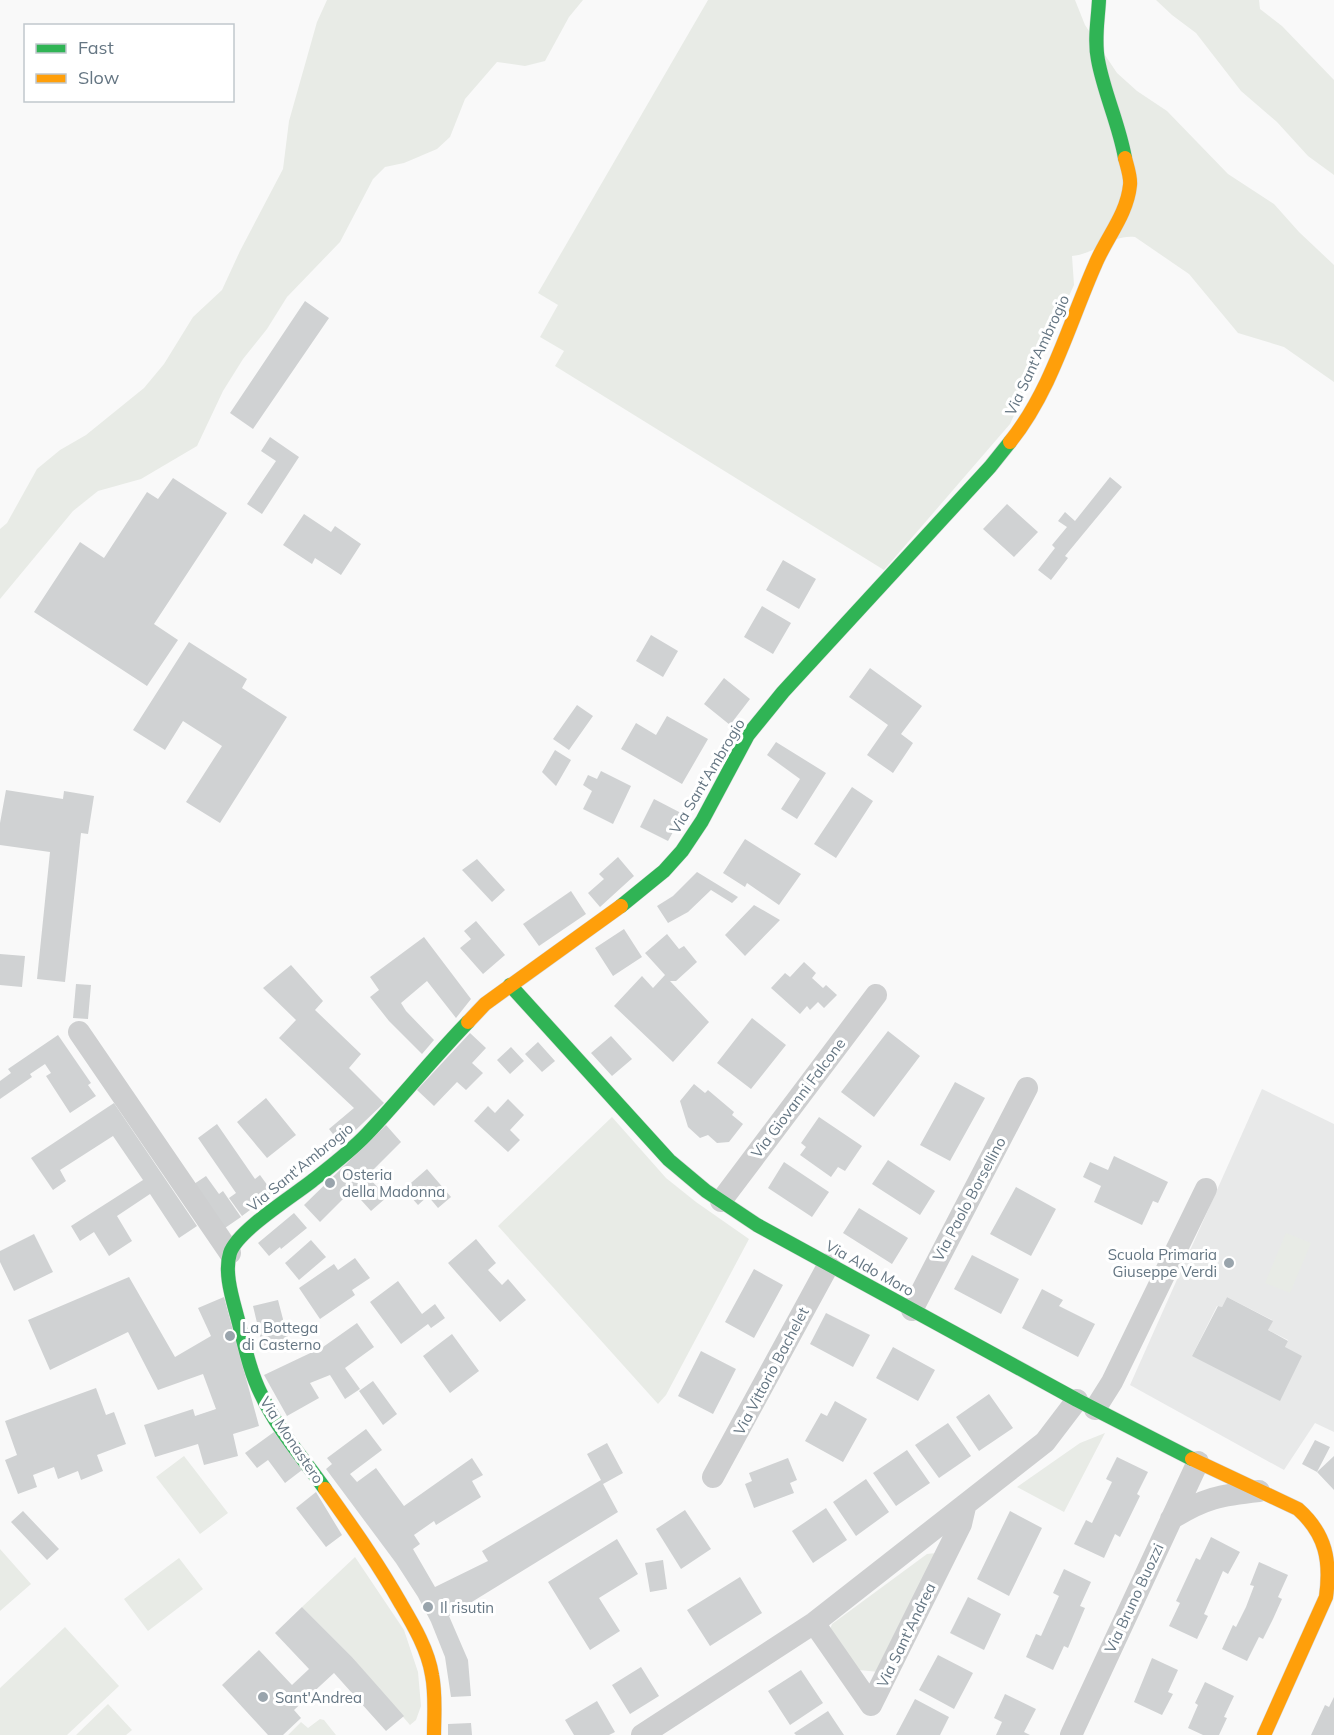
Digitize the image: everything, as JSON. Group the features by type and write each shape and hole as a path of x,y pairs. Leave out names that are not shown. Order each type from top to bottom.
{"street":[{"name":"Via Sant'Ambrogio","path":"230,1253 236,1242 269,1213 312,1181 366,1135 440,1050 485,1004 618,909 664,871 682,851 702,821 748,735 818,652 990,467 1022,427 1034,407 1070,327 1096,262 1115,230 1130,184 1122,139 1098,61 1096,42 1099,0"},
{"name":"Via Aldo Moro","path":"510,985 669,1160 706,1191 757,1224 912,1310 1198,1462 1268,1493 1298,1509 1309,1519 1318,1532 1326,1553 1329,1575 1326,1597 1264,1735"},
{"name":"Via Giovanni Falcone","path":"721,1201 876,995"},
{"path":"79,1032 230,1253"},
{"name":"Via Paolo Borsellino","path":"912,1310 1027,1088"},
{"path":"642,1735 814,1623 965,1507 1045,1442 1112,1382 1206,1189"},
{"name":"Via Monastero","path":"230,1253 228,1271 234,1306 260,1393 274,1419 376,1560 410,1619 432,1674 434,1692 431,1732"},
{"name":"Via Vittorio Bachelet","path":"713,1477 829,1264"},
{"name":"Via Bruno Buozzi","path":"1071,1735 1198,1462"},
{"path":"1171,1519 1194,1505 1216,1496 1268,1493"},
{"name":"Via Sant'Andrea","path":"814,1623 871,1705 961,1524 965,1507"}],"shaded area":[{"path":"327,0 583,0 569,17 545,61 525,66 497,62 465,99 450,137 437,149 404,163 385,167 373,179 340,242 287,297 267,329 243,359 223,391 197,446 141,479 98,491 73,511 0,599 0,529 7,523 37,469 60,450 86,435 144,388 164,364 193,317 222,290 283,169 289,121 317,22"},
{"path":"708,0 1075,0 1085,25 1117,73 1137,91 1167,111 1228,174 1274,204 1299,232 1334,265 1334,382 1284,347 1238,333 1189,274 1135,237 1119,238 1088,252 1072,256 1074,285 1010,424 884,570 555,366 564,351 540,337 558,305 538,293"},
{"path":"1156,0 1259,0 1260,9 1282,26 1334,80 1334,175 1308,156 1277,122 1241,91 1196,33"},
{"name":"Scuola Primaria Giuseppe Verdi","path":"1262,1089 1334,1124 1334,1432 1315,1423 1284,1470 1130,1385","holes":["1227,1297 1272,1320 1268,1330 1288,1340 1285,1347 1192,1356 1217,1306 1222,1307"]},
{"path":"612,1117 666,1178 749,1239 666,1395 658,1404 498,1226"},
{"path":"1286,1233 1311,1243 1290,1293 1265,1283"},
{"path":"1105,1433 1064,1512 1017,1487 1080,1443"},
{"path":"184,1456 228,1513 200,1534 156,1477"},
{"path":"0,1549 31,1584 0,1611"},
{"path":"936,1553 879,1672 859,1670 829,1632 832,1624 927,1554"},
{"path":"355,1557 404,1630 418,1672 421,1706 416,1720 410,1725 352,1657 302,1607"},
{"path":"179,1558 203,1589 148,1631 124,1599"},
{"path":"65,1627 119,1686 67,1735 0,1735 0,1688"},
{"path":"108,1704 132,1730 126,1735 76,1735"},
{"path":"320,1719 324,1720 336,1735 288,1735 301,1722 308,1728"}],"building":[{"path":"305,301 329,318 253,429 230,413"},
{"path":"270,437 299,457 262,514 247,504 276,461 261,451"},
{"path":"1110,477 1122,487 1065,556 1068,558 1051,580 1038,570 1055,548 1052,545 1067,527 1058,521 1065,512 1075,521"},
{"path":"173,478 227,513 154,624 178,640 147,686 34,612 80,542 104,558 147,492 158,499"},
{"path":"1007,504 1038,532 1014,557 983,529"},
{"path":"304,514 331,532 335,526 361,544 341,575 315,558 312,564 283,545"},
{"path":"783,560 816,579 799,609 766,590"},
{"path":"762,606 791,623 773,654 744,637"},
{"path":"651,635 678,651 663,677 636,661"},
{"path":"189,642 247,679 242,688 287,717 220,823 186,802 222,746 183,721 165,750 133,730"},
{"path":"870,668 922,706 901,734 913,743 893,773 867,755 888,725 849,697"},
{"path":"724,678 750,699 730,725 704,704"},
{"path":"577,705 593,716 569,750 553,739"},
{"path":"667,716 708,739 682,784 621,749 636,723 656,735"},
{"path":"776,742 826,773 797,819 781,809 800,779 767,755"},
{"path":"555,750 571,760 556,786 542,772"},
{"path":"601,771 631,786 613,824 583,809 592,791 583,785 588,775 597,779"},
{"path":"852,787 873,801 836,858 814,844"},
{"path":"6,790 63,799 64,791 94,796 88,834 81,833 65,982 37,979 50,852 0,845 0,823"},
{"path":"654,799 683,814 668,841 640,827"},
{"path":"745,839 801,874 779,905 747,883 745,887 723,873"},
{"path":"618,857 634,876 600,907 588,893 604,879 599,874"},
{"path":"477,859 505,890 492,902 462,870"},
{"path":"697,872 738,897 732,903 711,890 688,912 668,923 657,906 673,896"},
{"path":"571,891 586,914 539,946 523,924"},
{"path":"754,905 780,920 745,956 725,935"},
{"path":"476,921 505,955 483,974 460,948 471,939 464,931"},
{"path":"624,929 642,957 613,976 595,948"},
{"path":"667,934 679,949 684,946 697,962 676,981 670,981 709,1022 673,1062 614,1006 642,976 653,988 665,975 645,953"},
{"path":"424,937 471,999 456,1018 427,981 401,1003 434,1040 422,1054 389,1021 370,997 379,990 370,977"},
{"path":"0,954 25,956 22,987 0,985"},
{"path":"804,962 816,973 812,978 823,988 826,985 837,995 824,1008 818,1002 810,1010 807,1006 800,1014 771,988 785,973 790,977"},
{"path":"291,965 323,1001 315,1010 361,1054 349,1068 384,1103 341,1144 329,1129 354,1108 279,1038 296,1020 263,988"},
{"path":"76,984 91,985 88,1019 73,1018"},
{"path":"752,1018 786,1045 751,1089 717,1063"},
{"path":"888,1031 920,1056 874,1117 841,1092"},
{"path":"470,1033 486,1048 472,1063 483,1073 466,1090 457,1082 434,1106 417,1090"},
{"path":"58,1035 91,1083 88,1085 96,1096 70,1113 46,1076 51,1073 45,1064 30,1074 32,1077 0,1099 0,1081 11,1073 8,1069"},
{"path":"611,1036 632,1059 612,1076 591,1053"},
{"path":"538,1042 555,1061 542,1072 525,1054"},
{"path":"511,1047 524,1061 510,1074 497,1060"},
{"path":"955,1082 985,1098 950,1161 920,1145"},
{"path":"694,1084 705,1093 708,1090 734,1112 732,1115 743,1124 729,1142 717,1143 708,1135 700,1138 688,1127 680,1101"},
{"path":"266,1098 296,1135 267,1158 237,1122"},
{"path":"508,1099 524,1115 510,1130 520,1140 508,1152 474,1121 488,1106 495,1113"},
{"path":"114,1103 197,1226 179,1238 150,1194 117,1216 132,1241 109,1256 94,1232 80,1241 71,1226 143,1180 113,1136 60,1170 66,1181 53,1190 31,1158"},
{"path":"819,1117 862,1146 845,1171 838,1167 831,1177 800,1155 806,1147 801,1143"},
{"path":"217,1124 255,1179 260,1175 273,1193 242,1216 229,1198 236,1193 198,1138"},
{"path":"386,1125 401,1142 367,1176 387,1197 371,1211 352,1190 320,1222 304,1205"},
{"path":"1114,1156 1168,1182 1158,1203 1153,1201 1142,1225 1094,1202 1101,1186 1083,1177 1090,1162 1108,1170"},
{"path":"888,1160 935,1191 920,1215 872,1184"},
{"path":"784,1162 829,1192 812,1217 768,1188"},
{"path":"427,1169 451,1197 438,1208 428,1196 418,1205 404,1189"},
{"path":"206,1176 219,1194 223,1191 241,1217 222,1230 191,1186"},
{"path":"1016,1187 1056,1209 1031,1256 990,1234"},
{"path":"859,1208 908,1238 892,1264 843,1233"},
{"path":"294,1213 307,1228 269,1256 258,1243"},
{"path":"34,1234 53,1272 14,1291 0,1262 0,1251"},
{"path":"476,1239 496,1263 488,1270 502,1285 508,1279 526,1300 500,1322 448,1263"},
{"path":"311,1240 326,1257 299,1280 285,1263"},
{"path":"972,1255 1019,1279 1001,1314 954,1289"},
{"path":"355,1258 370,1278 352,1290 355,1295 320,1319 299,1288 334,1264 338,1270"},
{"path":"754,1269 783,1285 754,1338 725,1322"},
{"path":"129,1277 175,1357 211,1336 198,1308 224,1297 259,1426 233,1434 238,1456 204,1465 198,1444 155,1457 144,1425 193,1409 195,1416 216,1409 203,1374 158,1390 128,1332 50,1370 28,1320"},
{"path":"398,1281 422,1314 435,1304 445,1318 431,1328 428,1324 401,1344 370,1302"},
{"path":"1042,1289 1063,1300 1059,1306 1095,1324 1078,1357 1022,1328"},
{"path":"1227,1297 1273,1321 1268,1330 1288,1341 1285,1347 1302,1356 1280,1401 1192,1356 1218,1306 1222,1307"},
{"path":"278,1300 290,1346 264,1352 253,1306"},
{"path":"826,1313 870,1335 853,1367 810,1344"},
{"path":"357,1323 374,1347 345,1368 360,1389 345,1399 330,1375 310,1383 319,1398 287,1416 264,1375 323,1347"},
{"path":"452,1334 479,1371 450,1393 423,1356"},
{"path":"893,1347 935,1370 918,1401 876,1378"},
{"path":"701,1351 736,1369 713,1414 678,1396"},
{"path":"373,1381 397,1414 383,1425 359,1391"},
{"path":"96,1388 106,1415 114,1412 126,1444 97,1455 103,1471 81,1480 78,1471 58,1479 54,1467 33,1475 37,1487 18,1494 5,1460 17,1455 5,1421"},
{"path":"989,1394 1013,1428 979,1451 956,1417"},
{"path":"835,1401 867,1419 843,1462 805,1441 821,1413 827,1416"},
{"path":"948,1423 971,1456 939,1478 915,1445"},
{"path":"366,1429 382,1450 350,1474 357,1482 376,1468 404,1506 472,1458 483,1475 472,1481 481,1497 436,1525 434,1521 414,1535 420,1544 413,1549 435,1587 488,1561 482,1551 601,1480 587,1454 607,1443 623,1473 603,1484 618,1512 449,1616 468,1660 471,1696 451,1697 445,1657 418,1597 396,1563 326,1469 332,1464 327,1458"},
{"path":"274,1432 302,1470 285,1483 268,1460 257,1468 245,1453"},
{"path":"1315,1440 1330,1447 1317,1472 1302,1464"},
{"path":"907,1450 930,1483 896,1506 873,1473"},
{"path":"1334,1456 1334,1490 1317,1472"},
{"path":"1117,1457 1148,1472 1137,1494 1140,1496 1120,1537 1115,1534 1104,1558 1074,1544 1086,1520 1092,1523 1112,1482 1106,1479"},
{"path":"788,1458 797,1480 790,1483 794,1493 754,1508 745,1484 752,1481 749,1473"},
{"path":"866,1479 889,1512 856,1536 833,1502"},
{"path":"316,1492 342,1535 326,1547 296,1508"},
{"path":"826,1508 847,1540 813,1563 792,1531"},
{"path":"685,1510 711,1549 681,1569 656,1529"},
{"path":"23,1511 59,1549 47,1560 11,1522"},
{"path":"1010,1511 1042,1528 1009,1596 977,1579"},
{"path":"1211,1537 1240,1552 1228,1574 1223,1571 1204,1614 1208,1616 1197,1639 1169,1626 1180,1603 1176,1601 1196,1558 1200,1560"},
{"path":"617,1539 638,1574 599,1598 620,1631 590,1650 548,1582"},
{"path":"663,1560 667,1589 650,1592 645,1563"},
{"path":"1259,1562 1288,1575 1278,1597 1282,1599 1273,1619 1263,1639 1259,1637 1247,1661 1222,1649 1233,1625 1236,1627 1246,1607 1254,1586 1250,1585"},
{"path":"1064,1569 1091,1582 1080,1606 1085,1608 1068,1648 1064,1646 1053,1670 1026,1657 1036,1634 1041,1636 1059,1596 1053,1593"},
{"path":"740,1577 762,1613 710,1646 687,1610"},
{"path":"968,1597 1001,1614 984,1650 950,1633"},
{"path":"302,1607 352,1657 404,1716 386,1731 334,1673 294,1710 301,1718 283,1735 268,1735 222,1685 259,1650 292,1685 309,1669 275,1633"},
{"path":"938,1655 973,1673 954,1709 919,1690"},
{"path":"1152,1658 1178,1670 1168,1692 1173,1694 1162,1715 1134,1702"},
{"path":"641,1667 659,1696 630,1714 612,1685"},
{"path":"801,1670 823,1703 790,1725 768,1691"},
{"path":"1205,1682 1234,1696 1219,1735 1203,1735 1188,1728 1198,1705 1195,1703"},
{"path":"1005,1694 1036,1709 1024,1732 1030,1735 996,1735 1002,1722 994,1718"},
{"path":"1334,1697 1334,1735 1311,1735 1325,1705 1329,1707"},
{"path":"915,1699 949,1717 940,1735 896,1735"},
{"path":"597,1701 615,1732 609,1735 574,1735 565,1720"},
{"path":"828,1711 844,1735 796,1735 794,1733"},
{"path":"471,1723 472,1735 448,1735 448,1724"}],"traffic: fast":[{"path":"1099,0 1096,38 1098,60 1125,158"},
{"path":"621,906 664,871 682,851 702,821 748,735 783,692 990,467 1010,442"},
{"path":"510,985 669,1160 706,1191 757,1225 1077,1400 1192,1459"},
{"path":"325,1489 282,1431 257,1385 231,1293 228,1276 230,1253 243,1235 266,1214 326,1170 361,1140 468,1022"}],"traffic: slow":[{"path":"1010,442 1037,401 1048,379 1095,265 1121,216 1130,182 1125,158"},
{"path":"468,1022 485,1004 621,906"},
{"path":"1192,1459 1298,1509 1315,1528 1327,1560 1326,1597 1264,1735"},
{"path":"325,1489 383,1574 424,1647 433,1682 434,1735"}],"place":[{"name":"Osteria della Madonna","path":"330,1183"},
{"name":"Scuola Primaria Giuseppe Verdi","path":"1229,1263"},
{"name":"La Bottega di Casterno","path":"230,1336"},
{"name":"Il risutin","path":"428,1607"},
{"name":"Sant'Andrea","path":"263,1697"}]}
